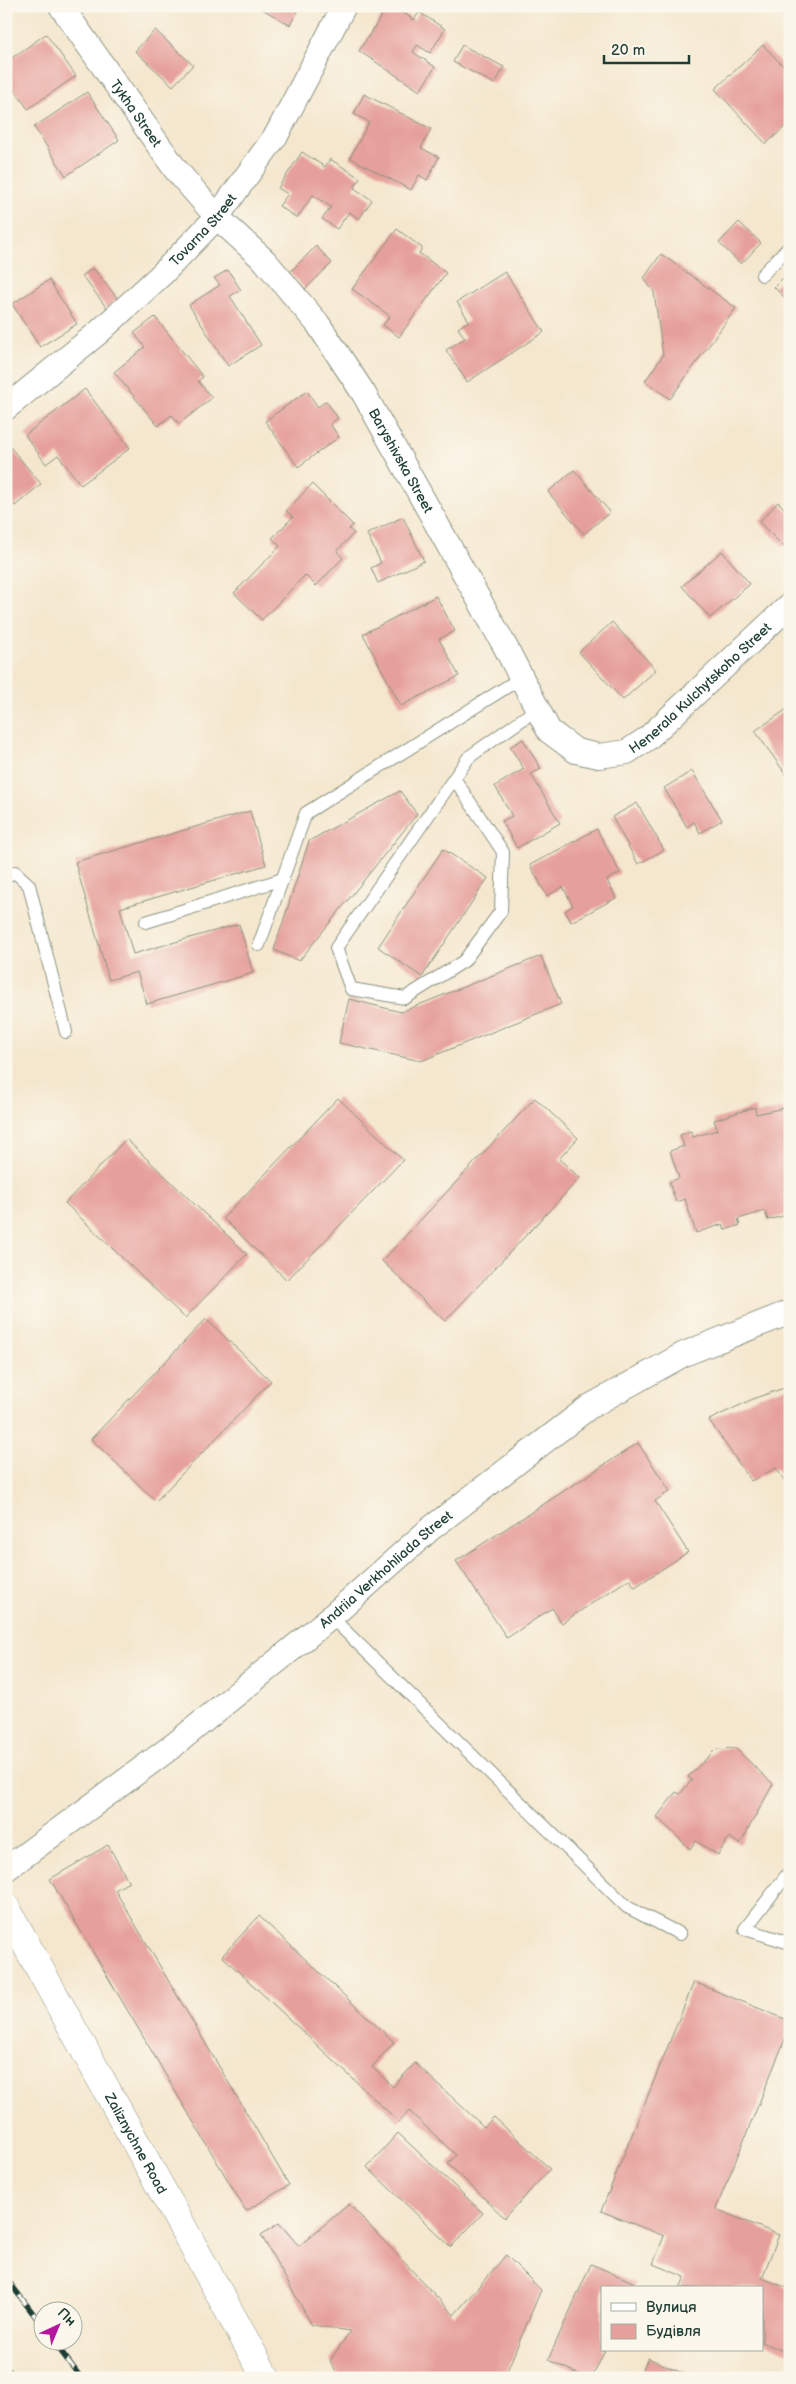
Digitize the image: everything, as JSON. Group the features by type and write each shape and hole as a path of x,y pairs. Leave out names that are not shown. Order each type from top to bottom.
{"street":[{"name":"Tykha Street","path":"61,6 176,170 217,216"},
{"name":"Tovarna Street","path":"6,408 99,332 162,274 217,216 277,134 344,6"},
{"name":"Baryshivska Street","path":"217,216 265,260 318,324 364,394 549,730"},
{"name":"Henerala Kulchytskoho Street","path":"549,730 576,751 599,756 627,752 648,738 790,605"},
{"name":"Andriia Verkhohliada Street","path":"6,1869 174,1745 331,1617 430,1529 589,1407 684,1354 790,1312"},
{"name":"Zaliznychne Road","path":"6,1908 266,2378"}],"lane":[{"path":"762,274 790,246"},
{"path":"260,945 306,814 521,678"},
{"path":"454,778 503,852 500,911 464,961 405,998 351,989 336,948 469,756 537,709"},
{"path":"6,876 15,872 29,885 66,1032"},
{"path":"146,922 283,879"},
{"path":"331,1617 628,1907 680,1934"},
{"path":"790,1871 745,1929 790,1944"}],"building":[{"path":"257,6 300,6 290,25"},
{"path":"388,6 393,6 414,20 419,12 445,29 430,53 417,45 413,52 435,67 420,91 359,51"},
{"path":"155,30 193,65 173,86 135,51"},
{"path":"46,34 76,76 28,109 6,78 6,62"},
{"path":"462,45 504,67 495,84 453,62"},
{"path":"763,45 790,73 790,122 766,144 715,89"},
{"path":"87,92 119,140 66,176 34,127"},
{"path":"364,94 431,129 421,148 439,157 427,180 419,175 411,190 350,158 369,122 354,114"},
{"path":"302,152 325,167 330,159 360,178 354,188 372,200 359,219 349,212 337,229 322,219 331,207 313,195 297,218 279,206 288,194 278,188"},
{"path":"739,222 761,243 741,264 719,243"},
{"path":"397,229 422,248 419,253 446,273 399,337 383,325 390,316 352,289"},
{"path":"316,246 332,263 305,289 290,272"},
{"path":"661,254 736,308 670,399 645,381 663,355 654,292 644,278"},
{"path":"93,268 118,299 107,308 82,276"},
{"path":"228,270 241,290 230,296 261,345 228,366 189,305 220,285 214,278"},
{"path":"505,272 544,332 467,382 446,350 465,338 458,328 469,321 457,302"},
{"path":"788,273 790,298 787,300 774,287"},
{"path":"49,280 77,324 40,347 12,304"},
{"path":"155,317 203,377 198,381 212,398 179,424 172,415 158,426 114,372 145,347 134,333"},
{"path":"85,389 130,448 81,485 58,455 46,464 25,435"},
{"path":"307,391 318,407 326,401 338,418 330,424 339,437 298,467 265,421"},
{"path":"6,442 41,484 15,506 6,496"},
{"path":"574,470 610,512 584,534 548,492"},
{"path":"312,484 353,525 349,529 354,533 337,551 343,558 316,586 305,575 262,620 234,593 280,546 272,538 293,517 286,511"},
{"path":"778,502 790,514 790,541 784,547 759,522"},
{"path":"403,517 424,561 378,583 371,568 381,563 367,534"},
{"path":"722,551 750,584 710,618 682,586"},
{"path":"436,596 455,631 439,639 459,676 401,706 363,634"},
{"path":"612,622 656,670 623,700 579,652"},
{"path":"790,707 790,780 755,731"},
{"path":"523,739 541,769 531,774 560,823 517,848 502,821 512,816 495,786 524,769 510,747"},
{"path":"692,771 722,820 700,833 694,822 687,827 664,788"},
{"path":"400,791 417,814 299,961 274,950 309,841"},
{"path":"637,803 664,850 638,864 612,817"},
{"path":"250,811 266,865 120,908 133,954 239,924 253,973 147,1004 137,972 109,980 75,862"},
{"path":"597,829 620,873 607,880 616,898 571,922 565,911 573,906 563,887 547,896 530,865"},
{"path":"443,849 488,878 422,977 378,947"},
{"path":"541,956 561,1004 421,1061 339,1043 349,999 401,1012"},
{"path":"338,1098 403,1160 287,1280 223,1218"},
{"path":"535,1098 578,1138 559,1159 580,1178 445,1321 382,1261"},
{"path":"755,1107 756,1114 784,1108 790,1124 790,1208 785,1209 787,1215 768,1220 765,1211 738,1219 740,1225 725,1230 723,1224 696,1233 685,1199 676,1202 669,1182 679,1178 670,1151 684,1146 680,1135 691,1131 693,1137 717,1130 714,1120"},
{"path":"126,1139 247,1254 185,1318 65,1203"},
{"path":"206,1319 271,1381 156,1501 91,1439"},
{"path":"790,1386 790,1489 776,1468 751,1481 709,1420 755,1398"},
{"path":"638,1443 670,1491 655,1501 688,1552 635,1587 629,1579 562,1623 552,1608 507,1638 456,1561"},
{"path":"735,1748 773,1784 740,1844 729,1837 718,1855 696,1841 690,1849 657,1817 676,1792 680,1794 692,1780 688,1777 716,1749"},
{"path":"108,1845 129,1882 115,1890 289,2185 246,2211 50,1879"},
{"path":"259,1916 394,2042 372,2067 393,2087 415,2063 484,2127 494,2117 550,2169 505,2218 448,2164 456,2155 409,2111 399,2122 222,1956"},
{"path":"694,1982 790,2021 790,2027 716,2209 779,2235 762,2278 790,2289 790,2354 764,2343 764,2286 681,2286 685,2277 653,2264 664,2236 601,2211"},
{"path":"398,2133 483,2213 451,2247 367,2167"},
{"path":"349,2204 454,2315 506,2255 541,2290 504,2378 340,2378 330,2361 350,2331 312,2325 261,2235 279,2223 299,2246"},
{"path":"591,2264 635,2283 633,2286 601,2286 601,2352 604,2352 592,2378 587,2378 548,2360"},
{"path":"648,2358 694,2378 639,2378"}],"railway":[{"path":"6,2278 32,2312"},
{"path":"62,2352 81,2378"},
{"path":"6,2367 15,2378"}]}
